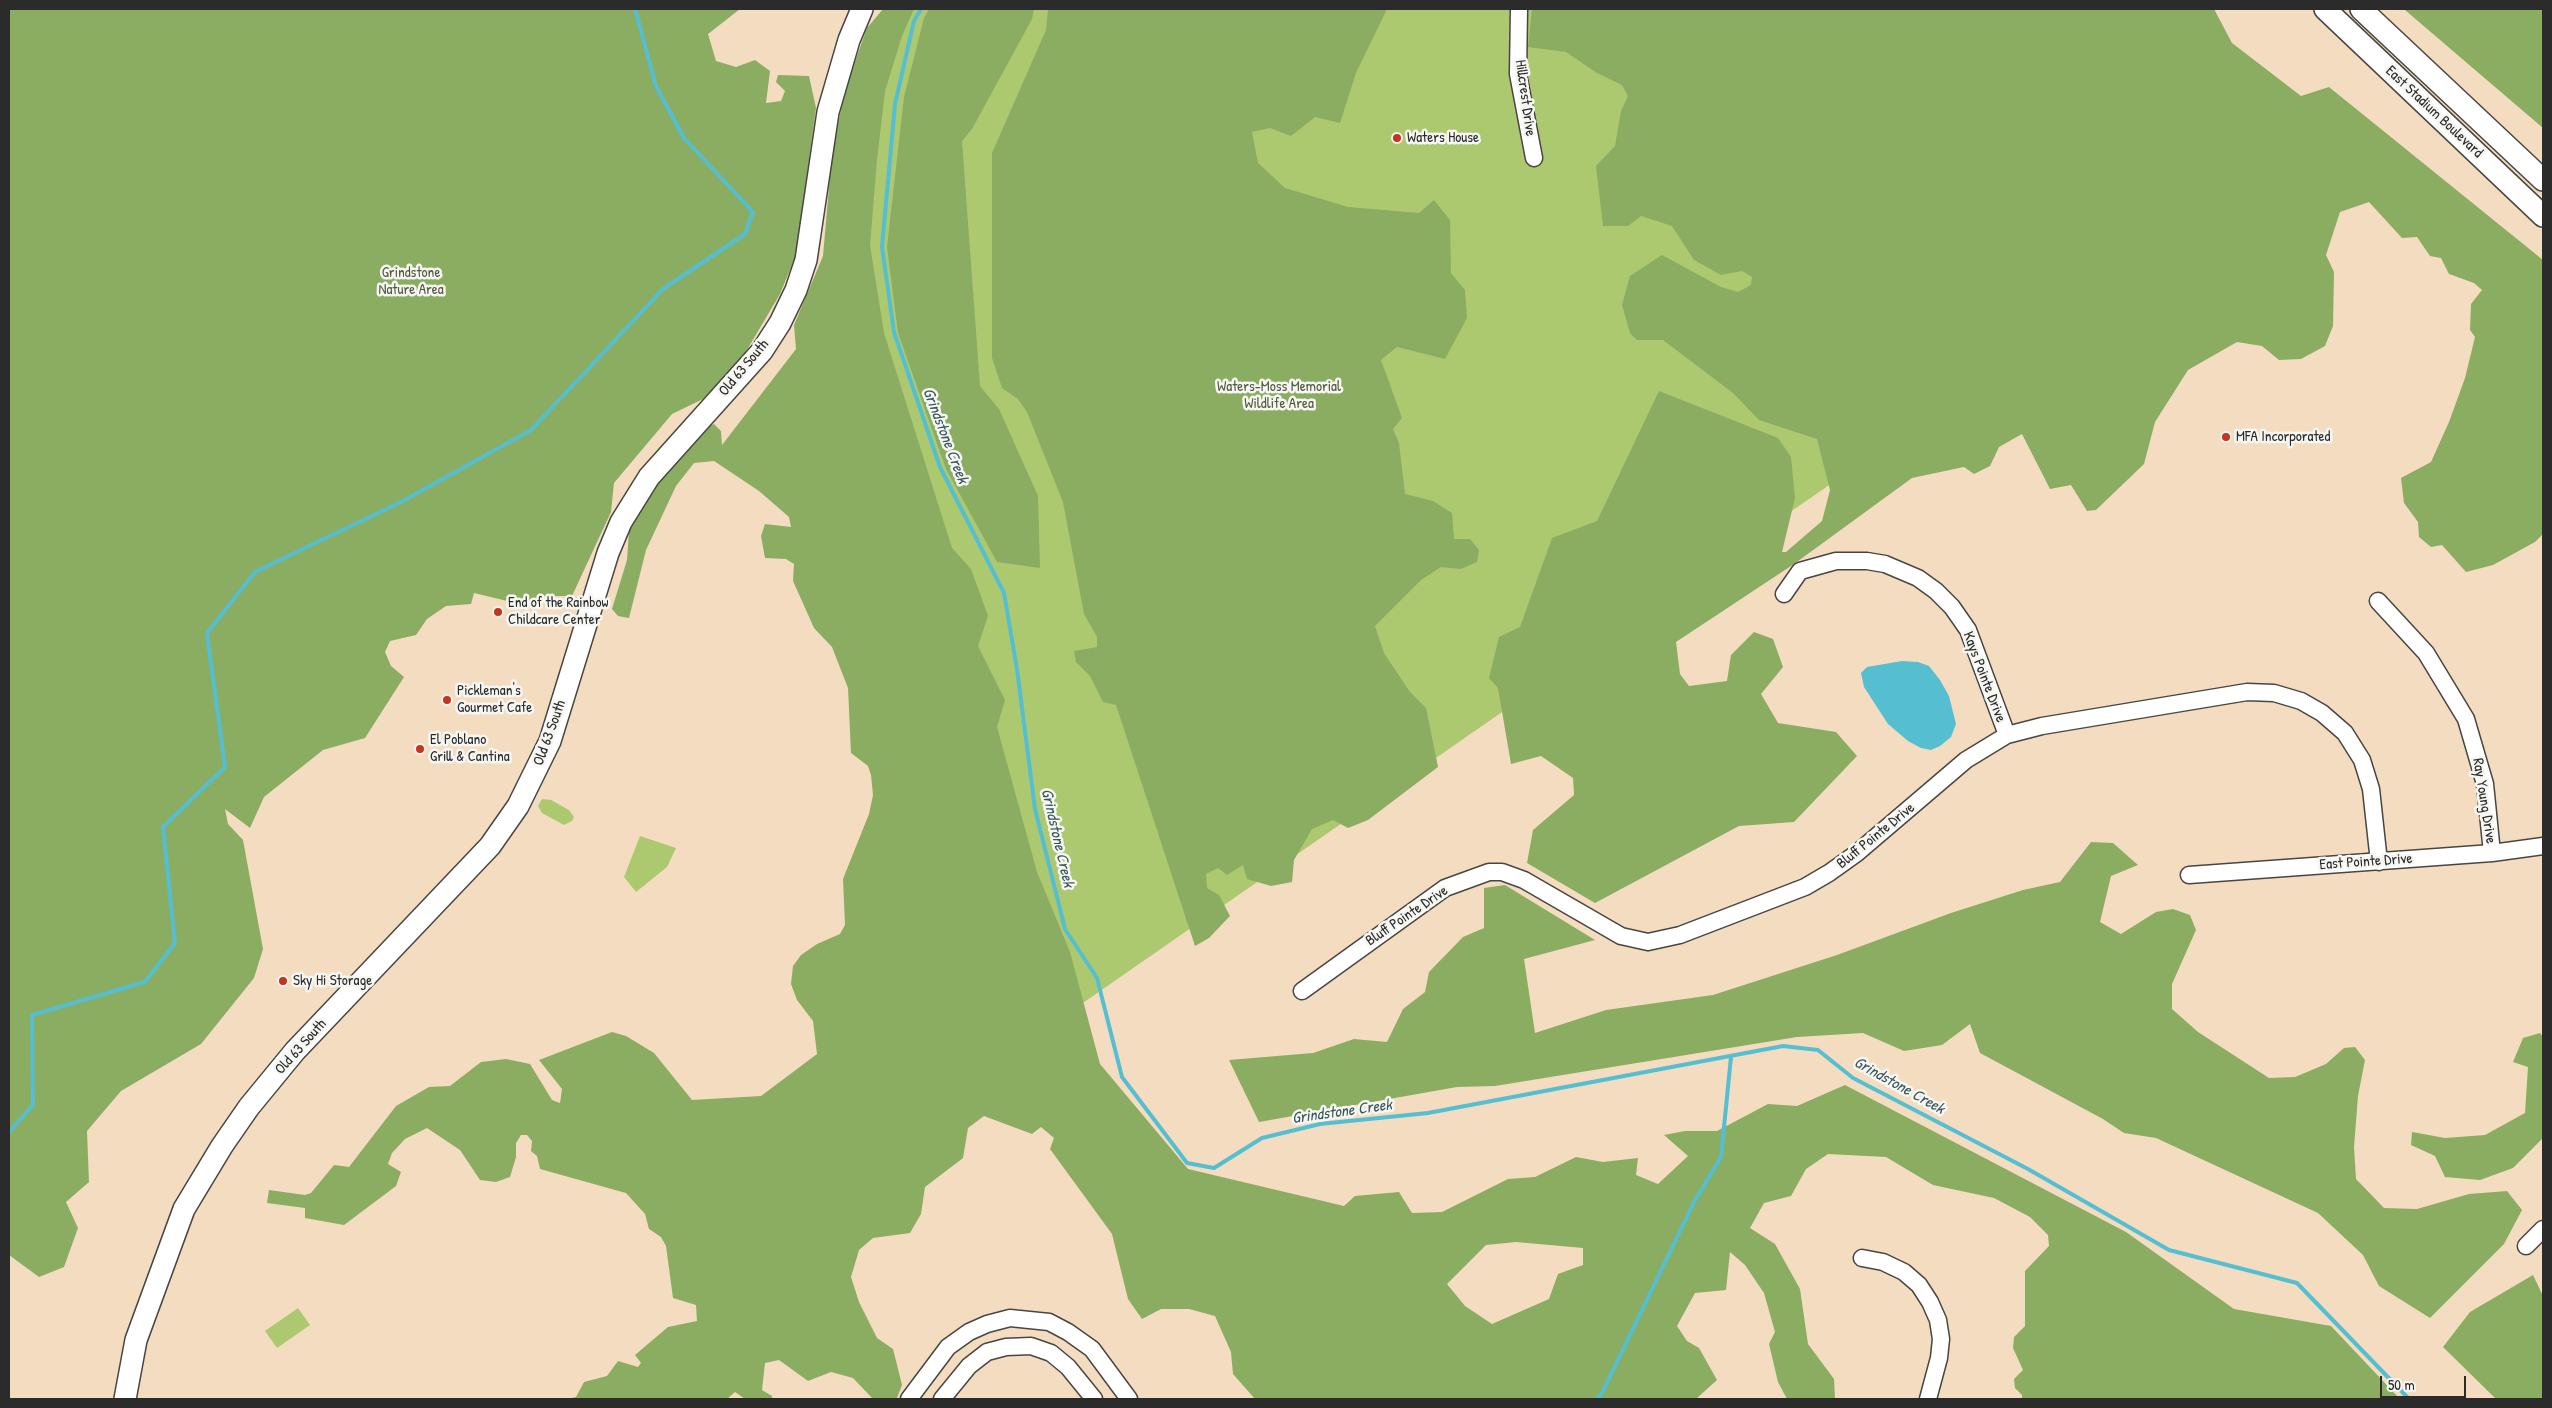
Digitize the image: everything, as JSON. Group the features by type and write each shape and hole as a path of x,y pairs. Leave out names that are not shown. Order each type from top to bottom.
{"main road":[{"name":"Old 63 South","path":"125,1399 136,1340 184,1209 222,1146 249,1107 295,1051 484,853 518,806 550,740 608,553 622,522 649,476 747,368 780,323 796,290 806,260 828,112 849,40 862,9"},
{"name":"East Stadium Boulevard","path":"2325,9 2543,216"},
{"name":"East Stadium Boulevard","path":"2361,9 2543,180"}],"street":[{"name":"Hillcrest Drive","path":"1519,9 1518,74 1534,158"},
{"name":"Kays Pointe Drive","path":"1784,594 1800,571 1836,561 1867,561 1885,564 1918,578 1936,591 1952,607 1968,630 2007,735"},
{"name":"Ray Young Drive","path":"2378,601 2426,653 2466,719 2484,784 2492,853"},
{"name":"Bluff Pointe Drive","path":"1302,991 1446,888 1489,872 1502,872 1524,880 1621,936 1648,942 1680,935 1805,887 1829,874 1857,854 1966,760 2007,735 2042,726 2247,692 2274,693 2301,701 2322,713 2345,733 2362,760 2371,789 2378,862"},
{"name":"East Pointe Drive","path":"2189,875 2492,853 2543,846"},
{"path":"2526,1246 2543,1229"},
{"path":"1862,1258 1883,1262 1904,1272 1919,1285 1930,1302 1938,1320 1941,1339 1939,1358 1928,1399"},
{"path":"909,1399 948,1347 969,1332 987,1324 1010,1318 1049,1322 1068,1332 1092,1349 1129,1399"},
{"path":"942,1399 969,1366 987,1352 1006,1347 1031,1346 1051,1353 1068,1367 1094,1399"}],"green space":[{"name":"Grindstone Nature Area","path":"9,9 740,9 708,34 716,61 736,67 755,60 770,71 766,103 781,101 785,91 776,82 778,75 809,76 816,108 796,255 780,294 744,355 703,399 672,414 614,483 611,512 572,596 543,596 524,605 474,593 471,604 446,606 427,619 416,635 390,641 385,652 391,666 404,677 365,738 323,750 264,797 250,828 225,809 228,824 243,840 263,949 254,978 201,1044 121,1091 87,1131 89,1182 66,1202 78,1228 64,1267 39,1277 9,1255"},
{"path":"883,9 914,9 902,36 885,91 877,160 870,245 884,333 952,548 971,569 988,616 978,646 1005,700 997,727 1037,872 1070,952 1100,1064 1188,1169 1344,1206 1355,1196 1399,1192 1412,1213 1442,1212 1508,1179 1535,1177 1576,1157 1603,1162 1638,1158 1636,1175 1658,1184 1688,1156 1664,1135 1685,1131 1717,1131 1768,1104 1797,1106 1845,1085 2126,1232 2234,1309 2331,1326 2400,1399 2022,1399 2022,1395 2015,1388 2014,1379 2023,1370 2013,1348 2014,1337 2025,1326 2025,1271 2049,1246 2048,1235 2030,1217 1994,1198 1933,1185 1886,1157 1828,1154 1806,1169 1791,1196 1764,1203 1750,1228 1775,1244 1800,1289 1808,1344 1834,1379 1835,1399 1787,1399 1778,1382 1769,1344 1775,1332 1764,1293 1745,1265 1730,1252 1726,1290 1695,1293 1677,1326 1687,1341 1699,1348 1717,1380 1696,1399 1255,1399 1233,1374 1231,1352 1215,1316 1189,1309 1161,1309 1142,1319 1128,1299 1112,1234 1050,1149 1054,1138 1041,1127 1032,1134 984,1116 968,1128 963,1158 925,1187 921,1214 910,1233 873,1238 859,1250 851,1277 859,1302 877,1338 893,1349 902,1385 897,1398 893,1399 873,1399 853,1378 831,1372 808,1381 779,1360 765,1363 762,1390 772,1396 772,1399 745,1399 735,1392 727,1399 568,1399 576,1397 584,1382 607,1376 618,1361 638,1367 641,1363 635,1355 668,1327 697,1321 696,1305 673,1298 666,1246 661,1237 649,1229 645,1214 626,1193 540,1169 537,1156 531,1151 532,1141 527,1135 521,1135 516,1143 516,1157 510,1177 496,1182 480,1180 460,1150 427,1128 405,1139 392,1153 388,1164 401,1172 396,1186 344,1225 305,1218 305,1208 267,1203 269,1190 305,1195 311,1193 334,1165 349,1167 396,1106 429,1087 450,1086 481,1062 506,1059 530,1064 552,1100 560,1103 562,1089 539,1060 612,1032 626,1036 654,1053 692,1100 761,1096 817,1054 813,1021 797,1000 791,984 793,966 801,955 817,944 840,934 845,925 843,879 869,814 873,795 868,766 851,753 848,688 832,647 814,628 793,581 794,564 786,559 765,558 761,536 765,524 791,527 789,517 759,491 714,461 694,463 676,486 646,550 629,618 618,616 612,609 627,560 629,531 660,480 705,428 714,424 721,431 722,445 796,349 794,325 823,256 831,164 844,92 867,28","holes":["1516,1242 1583,1248 1583,1265 1558,1274 1549,1299 1492,1324 1465,1306 1447,1284 1486,1245"]},
{"name":"Waters-Moss Memorial Wildlife Area","path":"901,9 2179,9 1956,397 1067,1014 847,242"},
{"path":"929,9 1034,9 1032,19 972,129 962,141 980,386 999,409 1038,496 1040,568 997,562 946,469 898,333 887,247 904,97 924,18"},
{"path":"1048,9 1387,9 1356,73 1340,123 1315,117 1291,136 1270,128 1252,132 1258,163 1285,188 1348,207 1419,213 1434,200 1450,220 1451,273 1465,290 1467,318 1445,359 1397,347 1381,360 1402,418 1393,429 1399,443 1405,494 1433,501 1452,513 1454,539 1470,539 1479,550 1477,562 1461,569 1441,567 1421,580 1375,626 1384,653 1410,692 1426,708 1438,767 1368,820 1348,828 1333,820 1312,829 1294,860 1292,882 1271,886 1247,879 1243,865 1227,875 1218,868 1206,874 1207,888 1219,895 1230,916 1209,938 1195,946 1116,705 1103,702 1090,676 1076,662 1074,651 1097,647 1097,637 1084,614 1063,502 1027,412 1018,399 1002,388 992,358 992,153 1046,30"},
{"path":"1532,9 2214,9 2232,43 2301,96 2329,87 2543,260 2543,534 2535,542 2493,565 2466,572 2442,545 2431,547 2419,537 2418,522 2404,503 2401,478 2431,462 2449,422 2465,378 2475,337 2470,330 2471,304 2482,290 2474,283 2449,274 2441,258 2430,256 2417,237 2402,238 2369,202 2340,212 2326,255 2334,272 2333,326 2325,346 2301,359 2279,360 2262,346 2237,342 2188,370 2155,422 2144,464 2096,510 2087,511 2071,485 2050,489 2022,434 1999,447 1990,466 1974,474 1964,467 1912,478 1794,564 1676,642 1680,674 1689,686 1727,681 1731,655 1754,632 1773,639 1783,667 1761,694 1778,723 1836,732 1857,756 1794,822 1739,826 1595,903 1527,863 1533,830 1574,795 1573,778 1541,756 1511,764 1498,688 1489,678 1499,637 1520,627 1552,538 1597,521 1659,391 1778,438 1791,457 1795,498 1782,552 1786,552 1822,521 1830,490 1817,439 1759,420 1733,393 1663,340 1637,340 1630,333 1622,305 1630,276 1662,255 1721,287 1738,292 1751,285 1752,277 1742,271 1721,275 1694,260 1672,226 1641,216 1628,226 1603,226 1596,166 1615,146 1621,111 1628,96 1622,85 1597,73 1566,52 1528,47"},
{"path":"2543,9 2543,128 2405,10"},
{"path":"542,799 551,800 569,810 574,817 572,821 564,825 542,813 538,806"},
{"path":"640,836 676,848 667,867 636,892 624,877"},
{"path":"2091,842 2113,843 2138,865 2111,876 2100,922 2121,934 2156,912 2173,909 2190,915 2196,930 2172,984 2172,1009 2198,1032 2269,1078 2295,1077 2326,1064 2344,1048 2355,1047 2365,1060 2358,1096 2354,1147 2356,1179 2384,1208 2417,1209 2469,1194 2507,1191 2522,1210 2504,1244 2430,1318 2379,1286 2363,1255 2318,1213 2156,1138 2124,1133 2103,1119 1980,1053 1970,1024 1942,1045 1904,1051 1863,1033 1797,1037 1495,1086 1457,1087 1259,1122 1229,1060 1313,1053 1354,1039 1387,1042 1403,1009 1425,992 1429,972 1463,937 1484,928 1484,888 1505,885 1595,940 1524,959 1535,1033 1606,1010 1713,995 1837,955 1951,913 2023,890 2060,882"},
{"path":"2540,1033 2543,1037 2543,1138 2513,1168 2480,1180 2445,1177 2435,1156 2411,1145 2412,1132 2445,1138 2485,1135 2525,1113 2528,1067 2513,1062 2523,1038"},
{"path":"2533,1275 2543,1296 2543,1399 2496,1399 2443,1347 2470,1312"},
{"path":"298,1308 310,1325 277,1348 265,1331"}],"water":[{"path":"1902,661 1918,662 1929,666 1949,696 1956,724 1951,737 1940,746 1931,750 1921,748 1908,741 1888,724 1864,687 1861,673 1867,667"}],"waterway":[{"path":"9,1132 33,1105 32,1015 145,982 175,943 163,827 225,767 207,633 255,572 403,501 531,430 663,289 745,234 753,212 684,138 656,86 635,9"},
{"name":"Grindstone Creek","path":"921,9 914,21 895,104 882,247 894,332 940,467 1004,593 1017,669 1035,809 1065,929 1097,978 1122,1077 1187,1163 1214,1168 1262,1138 1320,1124 1428,1113 1783,1046 1818,1050 1853,1078 2028,1169 2169,1250 2297,1283 2409,1399"},
{"path":"1597,1399 1602,1393 1694,1202 1721,1157 1731,1057"}],"place":[{"name":"Waters House","path":"1397,138"},
{"name":"MFA Incorporated","path":"2226,437"},
{"name":"End of the Rainbow Childcare Center","path":"498,612"},
{"name":"Pickleman's Gourmet Cafe","path":"447,700"},
{"name":"El Poblano Grill & Cantina","path":"420,749"},
{"name":"Sky Hi Storage","path":"283,981"}]}
